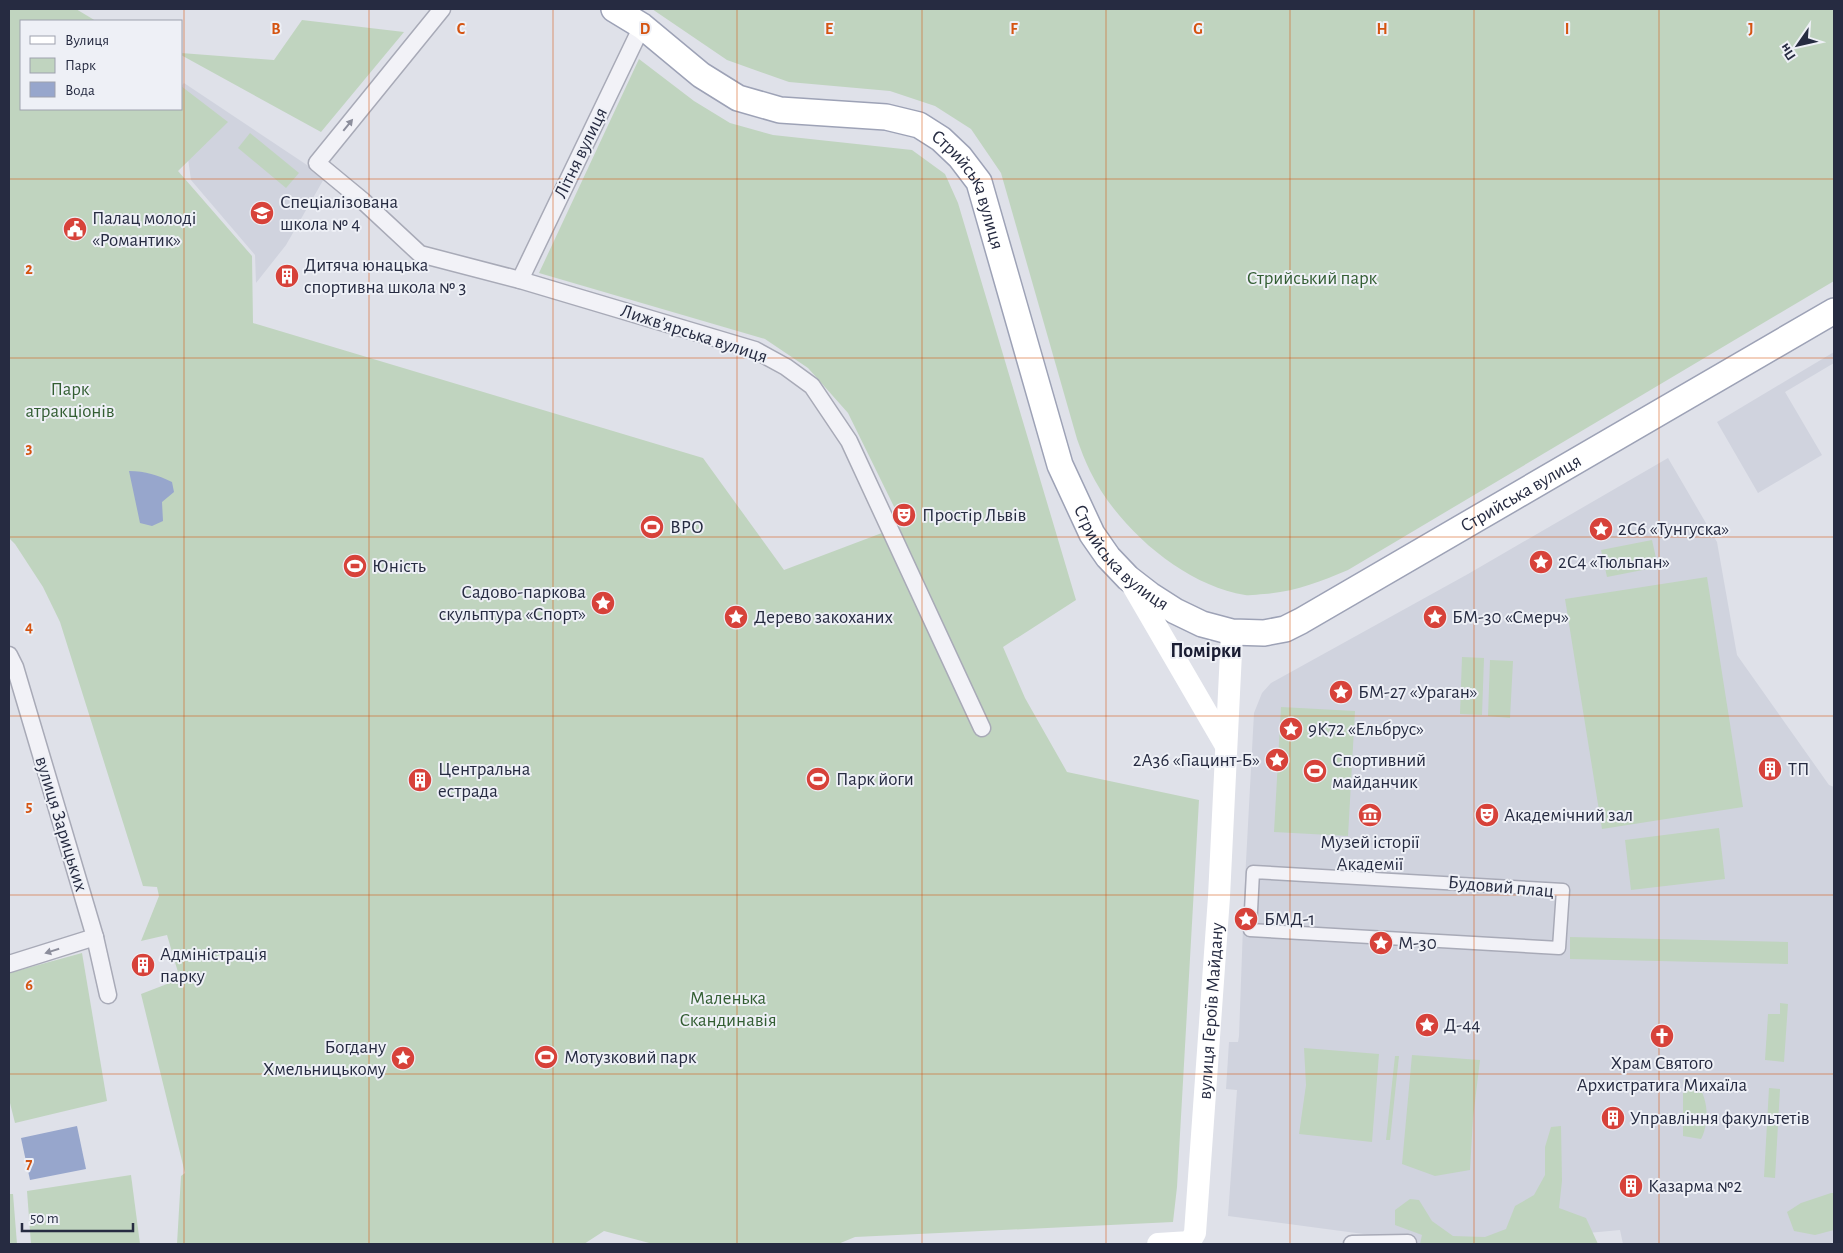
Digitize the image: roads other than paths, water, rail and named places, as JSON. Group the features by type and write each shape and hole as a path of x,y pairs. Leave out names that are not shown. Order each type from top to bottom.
{"main road":[{"name":"Стрийська вулиця","path":"614,9 642,26 701,75 738,98 780,110 886,117 919,125 941,139 960,157 979,182 1060,465 1092,534 1108,557 1128,578 1175,610 1202,624 1232,632 1264,633 1284,629 1301,621 1834,311"},
{"path":"1128,578 1226,746"},
{"name":"вулиця Героїв Майдану","path":"1158,1244 1190,1243 1195,1233 1219,897 1232,632"}],"street":[{"name":"Лижвʼярська вулиця","path":"442,9 317,163 363,201 420,254 520,280 755,350 786,367 812,386 849,441 982,728"},
{"name":"Літня вулиця","path":"520,280 642,26"},
{"name":"вулиця Зарицьких","path":"11,664 95,937 108,995"},
{"name":"Будовий плац","path":"1253,872 1562,890 1559,948 1250,930 1253,872"},
{"path":"9,964 95,937"},
{"path":"1352,1244 1408,1244"}],"water":[{"path":"129,471 151,474 172,482 174,492 162,502 163,521 152,526 140,523"},
{"path":"77,1126 86,1169 30,1180 21,1138"}],"place":[{"name":"Спеціалізована школа № 4","path":"262,213"},
{"name":"Палац молоді «Романтик»","path":"75,229"},
{"name":"Дитяча юнацька спортивна школа № 3","path":"287,276"},
{"name":"Простір Львів","path":"904,515"},
{"name":"ВРО","path":"652,527"},
{"name":"2С6 «Тунгуска»","path":"1601,529"},
{"name":"2С4 «Тюльпан»","path":"1541,562"},
{"name":"Юність","path":"355,566"},
{"name":"Садово-паркова скульптура «Спорт»","path":"603,603"},
{"name":"Дерево закоханих","path":"736,617"},
{"name":"БМ-30 «Смерч»","path":"1435,617"},
{"name":"БМ-27 «Ураган»","path":"1341,692"},
{"name":"9К72 «Ельбрус»","path":"1291,729"},
{"name":"2А36 «Гіацинт-Б»","path":"1277,760"},
{"name":"ТП","path":"1770,769"},
{"name":"Спортивний майданчик","path":"1315,771"},
{"name":"Парк йоги","path":"818,779"},
{"name":"Центральна естрада","path":"420,780"},
{"name":"Музей історії Академії","path":"1370,815"},
{"name":"Академічний зал","path":"1487,815"},
{"name":"БМД-1","path":"1246,919"},
{"name":"М-30","path":"1381,943"},
{"name":"Адміністрація парку","path":"143,965"},
{"name":"Д-44","path":"1427,1025"},
{"name":"Храм Святого Архистратига Михаїла","path":"1662,1036"},
{"name":"Мотузковий парк","path":"546,1057"},
{"name":"Богдану Хмельницькому","path":"403,1058"},
{"name":"Управління факультетів","path":"1613,1118"},
{"name":"Казарма №2","path":"1631,1186"}],"district":[{"name":"Помірки","path":"1206,651"}],"park label":[{"name":"Стрийський парк","path":"1312,278"},
{"name":"Парк атракціонів","path":"70,400"},
{"name":"Маленька Скандинавія","path":"728,1009"}]}
